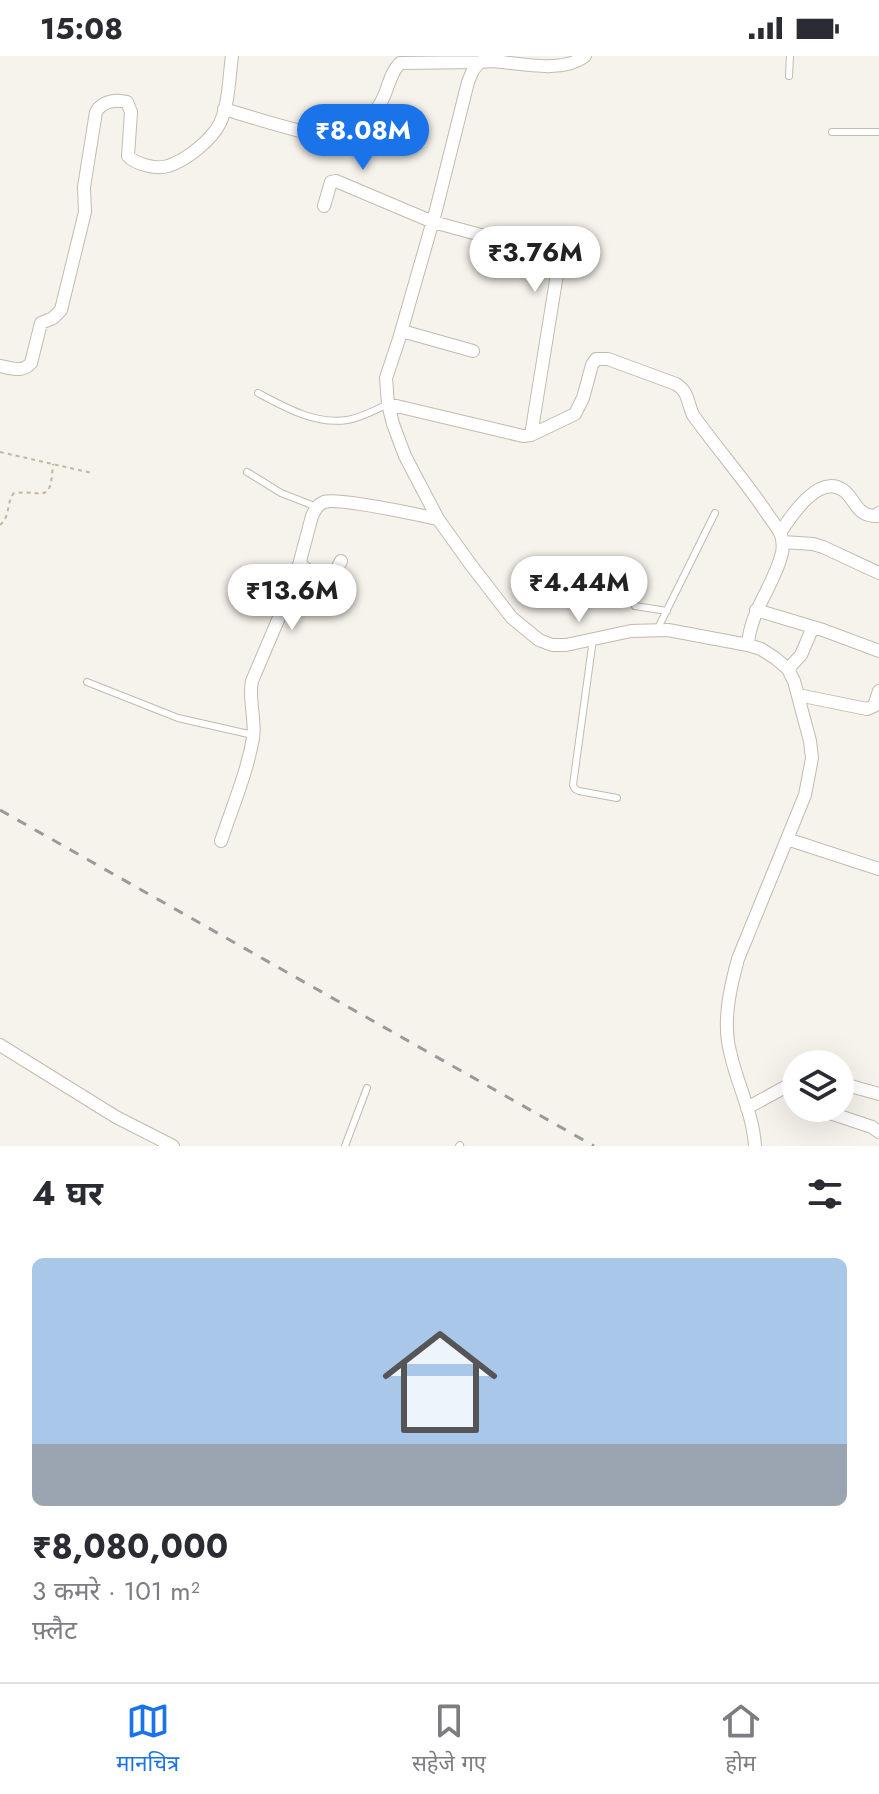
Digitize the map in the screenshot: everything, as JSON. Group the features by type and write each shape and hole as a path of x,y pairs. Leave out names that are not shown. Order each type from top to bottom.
{"street":[{"path":"0,366 28,367 41,323 61,310 85,212 85,178 99,106 109,102 127,102 131,112 128,156 134,161 163,168 206,141 220,122 232,56"},
{"path":"224,109 319,135 345,138 379,107 400,63 492,61 561,66 577,62 585,56"},
{"path":"480,62 468,82 433,222 386,378 393,424 405,456 438,519 512,618 528,633 552,645 566,645 631,631 668,630 761,649 788,669 798,695 812,758 805,795 744,942 731,987 727,1039 752,1123 755,1146"},
{"path":"324,206 328,188 331,182 336,181 433,222 551,254 558,261 531,435"},
{"path":"402,331 473,351"},
{"path":"388,404 515,435 531,435 575,414 592,365 596,359 608,359 676,384 687,393 693,415 757,498 782,538 823,547 879,573"},
{"path":"748,645 756,610 777,567 782,538 799,506 824,487 838,488 845,491 857,509 870,516 879,513"},
{"path":"221,841 250,752 254,721 249,695 252,681 300,564 317,507 322,503 341,501 438,519"},
{"path":"300,564 327,581 332,579 341,561"},
{"path":"756,610 879,651"},
{"path":"788,669 801,655 813,627"},
{"path":"798,695 867,709 874,706 879,691"},
{"path":"787,839 879,869"},
{"path":"0,1045 116,1117 173,1146"},
{"path":"854,1087 879,1094"},
{"path":"747,1108 782,1090"},
{"path":"854,1121 879,1132"}],"lane":[{"path":"789,76 790,56"},
{"path":"832,132 879,132"},
{"path":"258,393 295,412 337,421 356,418 388,404"},
{"path":"247,472 281,493 317,507"},
{"path":"657,630 715,513"},
{"path":"635,606 667,611"},
{"path":"593,639 573,785 579,791 617,798"},
{"path":"87,682 178,718 253,735"},
{"path":"345,1146 367,1088"}],"path":[{"path":"0,452 92,473"},
{"path":"0,525 7,517 14,493 40,494 49,490 53,464"}],"railway":[{"path":"0,810 594,1146"}]}
